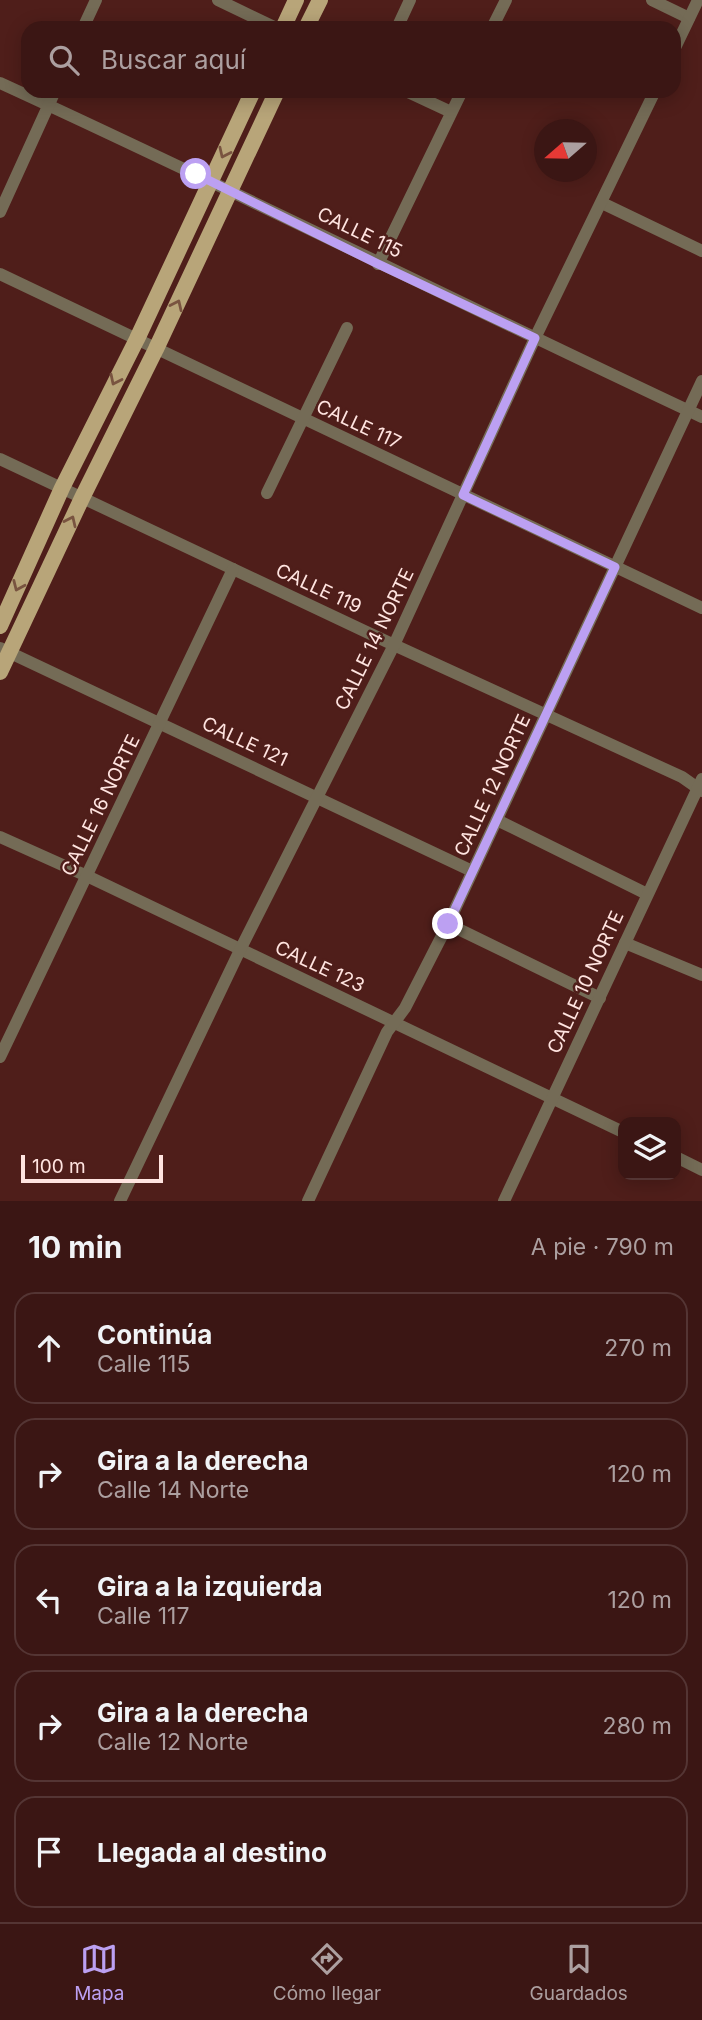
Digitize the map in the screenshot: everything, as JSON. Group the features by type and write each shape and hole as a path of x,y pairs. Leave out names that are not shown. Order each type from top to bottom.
{"main road":[{"path":"286,21 296,0"},
{"path":"310,21 320,0"},
{"path":"0,626 62,488 137,339 250,98"},
{"path":"0,672 5,650 156,348 274,98"}],"street":[{"path":"86,21 96,0"},
{"path":"218,0 262,21"},
{"path":"400,21 410,0"},
{"path":"496,21 506,0"},
{"path":"652,0 689,18"},
{"path":"681,35 698,0"},
{"name":"CALLE 115","path":"0,83 21,93"},
{"name":"CALLE 115","path":"33,98 702,416"},
{"path":"0,212 52,98"},
{"path":"420,98 451,113"},
{"path":"378,264 458,98"},
{"name":"CALLE 14 NORTE","path":"120,1201 240,950 394,645 535,338 652,98"},
{"path":"602,203 702,251"},
{"name":"CALLE 117","path":"0,274 702,608"},
{"path":"267,493 347,328"},
{"name":"CALLE 12 NORTE","path":"308,1201 387,1032 405,1008 448,924 702,381"},
{"name":"CALLE 119","path":"0,459 700,787"},
{"name":"CALLE 16 NORTE","path":"0,1057 233,569"},
{"name":"CALLE 121","path":"5,650 472,871"},
{"name":"CALLE 10 NORTE","path":"504,1201 647,894 700,787"},
{"path":"497,820 647,894"},
{"name":"CALLE 123","path":"0,837 618,1130"},
{"path":"448,924 600,998"},
{"path":"625,943 702,975"},
{"path":"681,1160 699,1169 702,1153"}],"route":[{"path":"196,174 535,338 463,495 615,567 448,924"}]}
